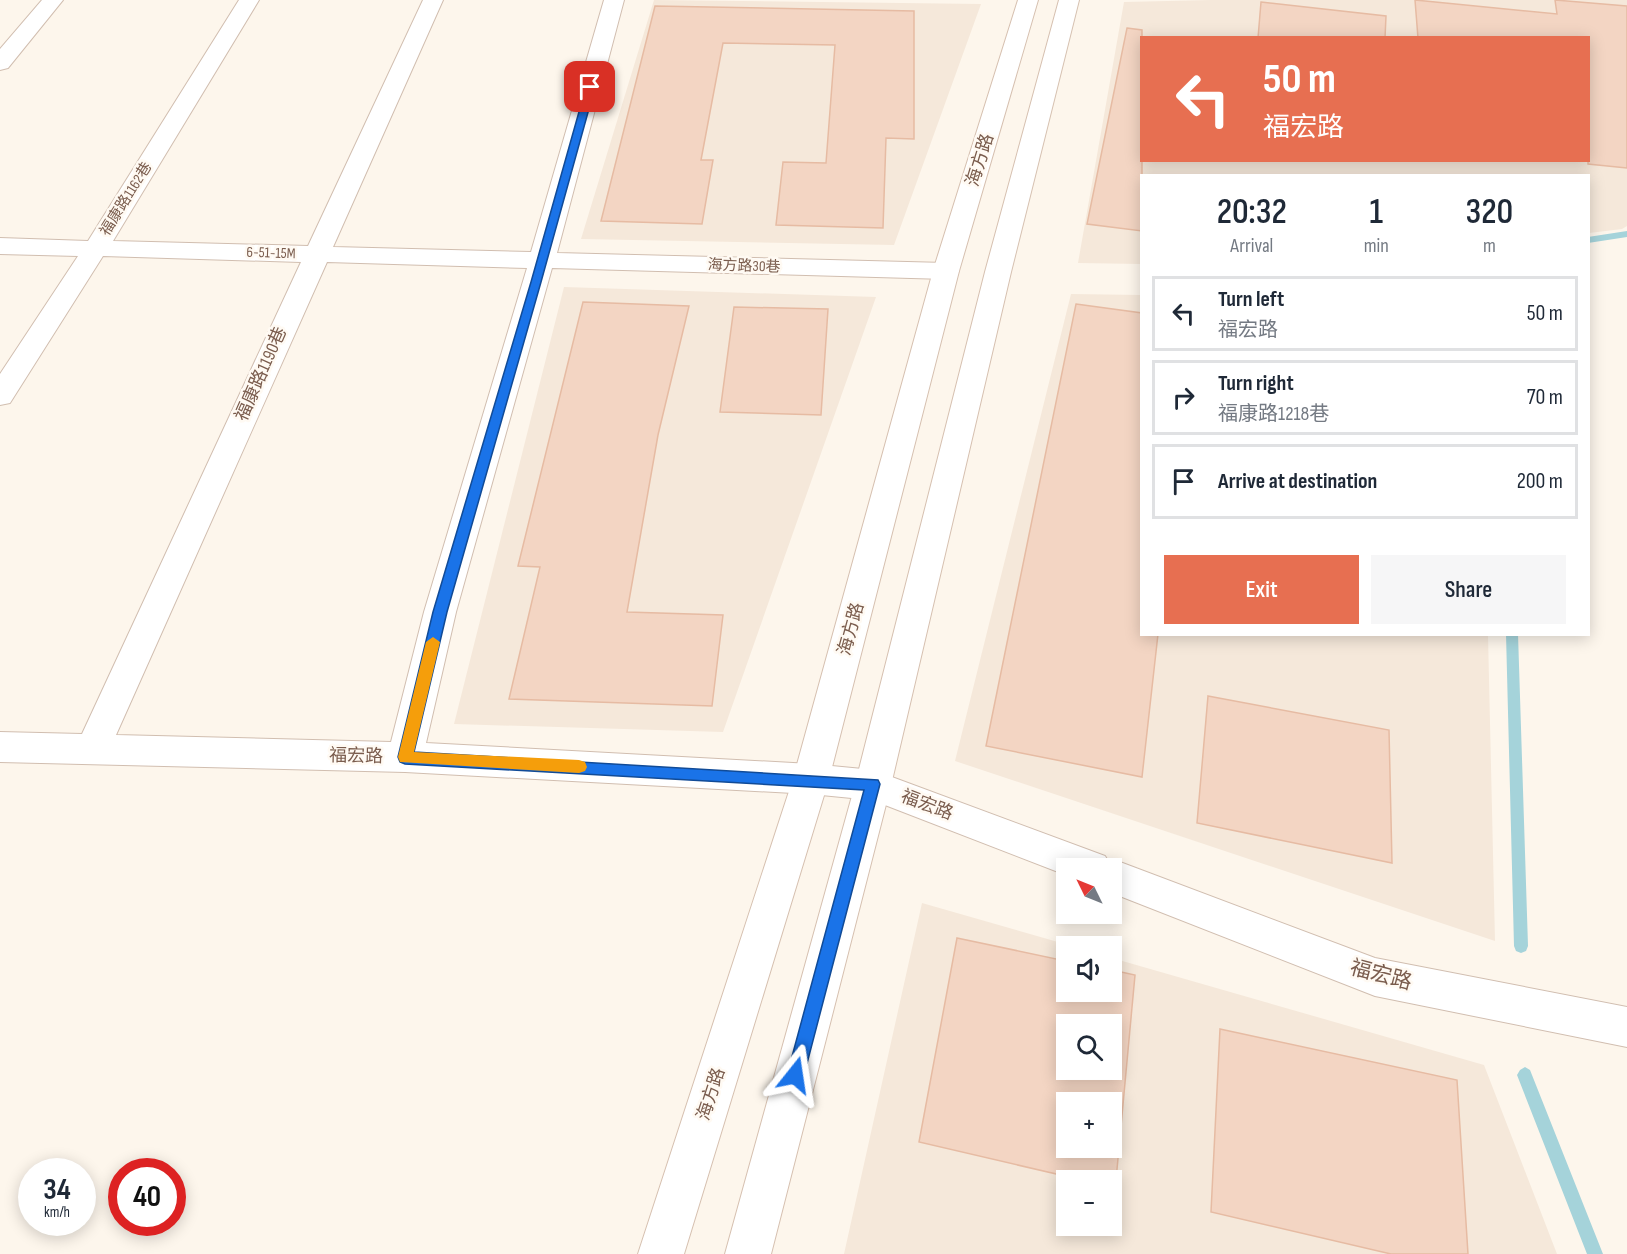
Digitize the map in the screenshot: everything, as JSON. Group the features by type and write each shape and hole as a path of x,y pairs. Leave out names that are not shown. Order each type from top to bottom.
{"street":[{"path":"0,63 53,0"},
{"name":"福康路1162巷","path":"0,396 96,248 249,0"},
{"name":"福康路1190巷","path":"92,750 433,0"},
{"path":"405,757 440,612 542,260 614,0"},
{"name":"海方路","path":"661,1254 811,779 946,271 1028,0"},
{"path":"748,1254 873,784 998,272 1069,0"},
{"name":"6-51-15M","path":"0,246 542,260"},
{"name":"海方路30巷","path":"542,260 946,271"},
{"name":"福宏路","path":"0,747 405,757 873,784 1066,858"},
{"name":"福宏路","path":"1122,880 1375,977 1627,1027"}],"shaded area":[{"path":"654,0 981,4 894,245 581,239"},
{"path":"1627,0 1627,226 1622,229 1590,233 1590,174 1140,174 1140,264 1078,263 1124,2"},
{"path":"564,287 876,297 723,732 454,724"},
{"path":"1071,294 1140,295 1140,636 1488,636 1495,941 955,761"},
{"path":"922,903 1056,941 1056,1002 1122,1002 1122,961 1484,1065 1557,1254 844,1254"}],"building":[{"path":"1415,0 1557,14 1555,0 1627,6 1627,168 1588,164 1590,162 1590,36 1418,36"},
{"path":"1261,2 1386,16 1385,36 1258,36"},
{"path":"655,6 914,11 914,139 886,138 883,228 776,225 783,162 826,163 835,45 723,43 701,160 713,160 702,224 601,221"},
{"path":"1127,28 1142,30 1142,36 1140,36 1140,162 1142,162 1142,174 1140,174 1140,231 1087,224"},
{"path":"583,302 689,306 658,435 627,612 723,615 712,706 509,699 540,567 518,566"},
{"path":"1076,304 1140,313 1140,636 1158,636 1142,777 986,746"},
{"path":"734,307 828,309 821,415 720,412"},
{"path":"1208,696 1389,730 1392,863 1197,823"},
{"path":"957,938 1056,959 1056,1002 1122,1002 1122,972 1135,975 1122,1115 1122,1092 1056,1092 1056,1158 1118,1158 1117,1170 1056,1170 1056,1174 919,1142"},
{"path":"1220,1029 1457,1080 1468,1254 1391,1254 1211,1212"}],"waterway":[{"path":"1590,240 1627,234"},
{"path":"1512,636 1521,946"},
{"path":"1525,1075 1595,1254"}],"slow traffic":[{"path":"433,642 405,757 579,767"}],"route":[{"path":"590,87 440,612 405,757 873,784 795,1075"}]}
